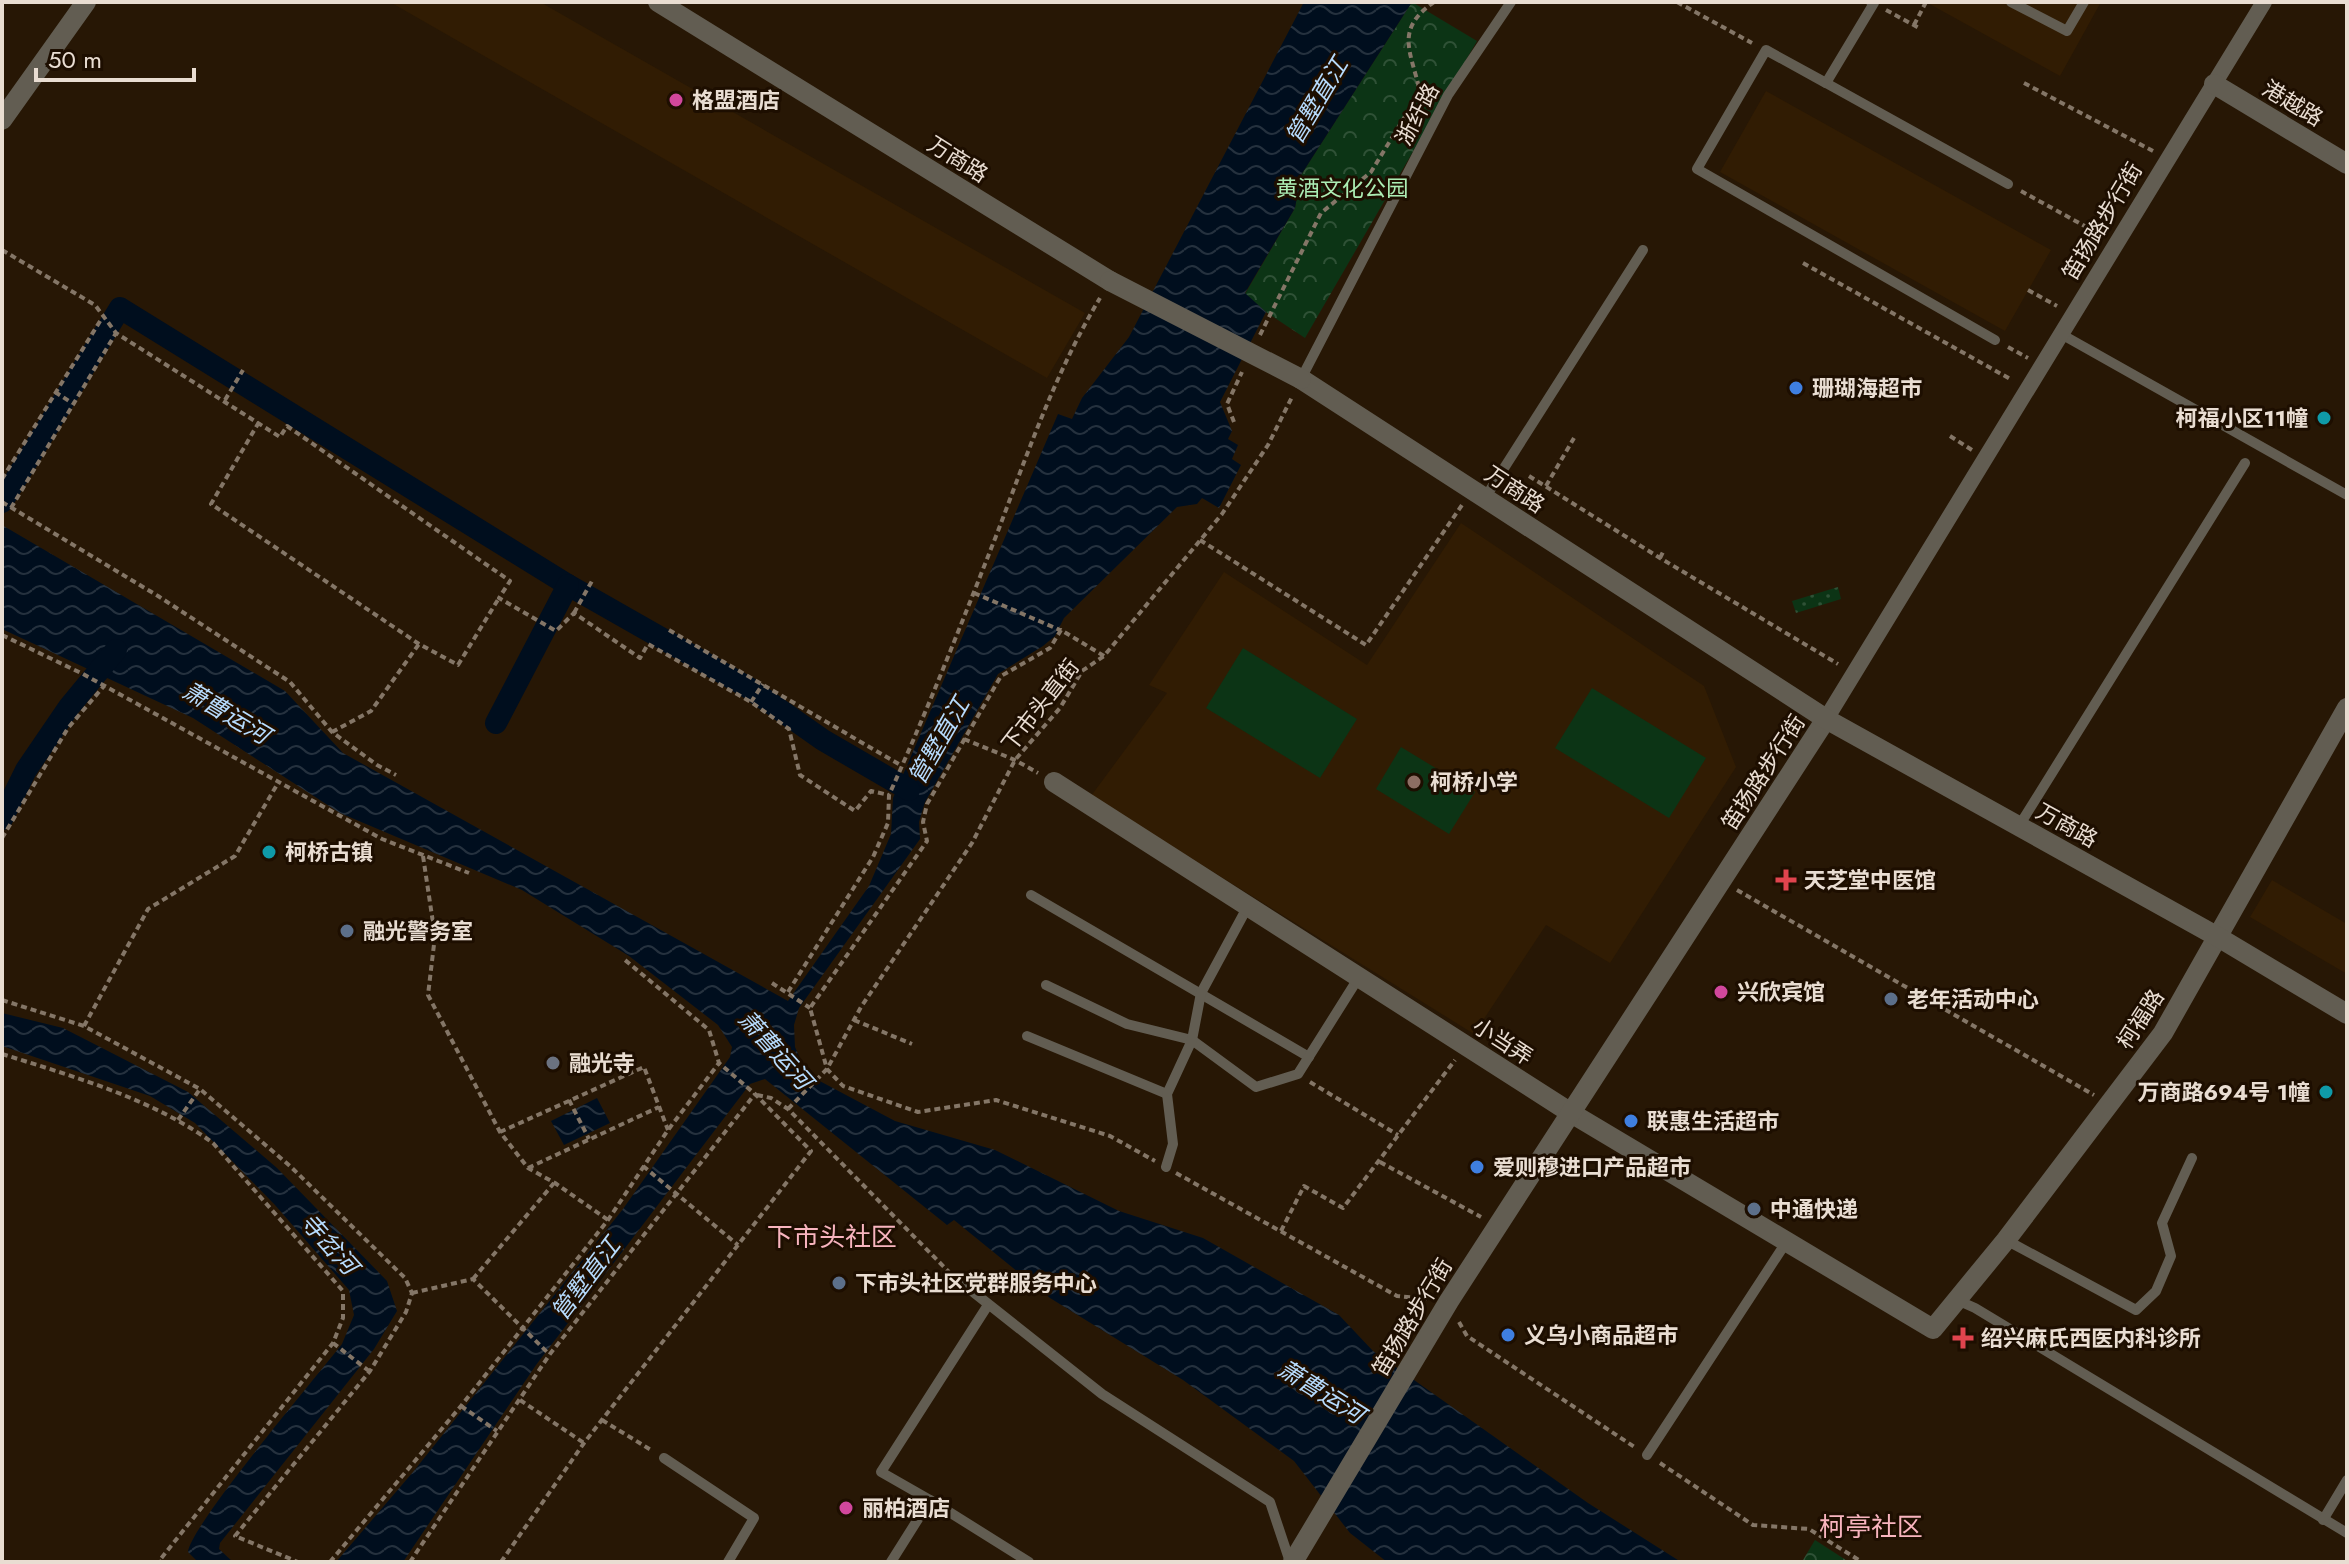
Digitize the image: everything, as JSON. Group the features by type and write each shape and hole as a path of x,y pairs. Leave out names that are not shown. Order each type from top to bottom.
{"street":[{"path":"2,120 86,2"},
{"name":"万商路","path":"658,2 1110,281 1301,379 1826,719 2218,937 2347,1014"},
{"name":"笛扬路步行街","path":"1292,1562 1449,1301 1826,719 2264,2"},
{"name":"港越路","path":"2214,84 2347,164"},
{"name":"柯福路","path":"1933,1329 2006,1240 2163,1033 2347,708"},
{"name":"小当弄","path":"1054,782 1571,1113 1933,1329"}],"lane":[{"name":"浙纤路","path":"1301,379 1448,95 1511,2"},
{"path":"2011,2 2067,31 2084,2"},
{"path":"1826,83 1872,3"},
{"path":"1995,340 1697,169 1766,50 2008,184"},
{"path":"1478,494 1643,250"},
{"path":"2061,334 2347,495"},
{"path":"2019,826 2245,463"},
{"path":"1031,895 1309,1057"},
{"path":"1166,1167 1173,1144 1167,1094 1192,1040 1201,993 1248,906"},
{"path":"1046,985 1127,1024 1192,1040 1256,1087 1298,1074 1359,977"},
{"path":"1027,1036 1167,1094"},
{"path":"2006,1240 2136,1310 2156,1291 2171,1256 2162,1223 2192,1158"},
{"path":"1647,1455 1787,1241"},
{"path":"958,1280 1102,1394 1270,1502 1292,1562"},
{"path":"1957,1300 2347,1533"},
{"path":"988,1305 881,1472 1029,1562"},
{"path":"664,1458 754,1518 728,1562"},
{"path":"2323,1520 2347,1480"},
{"path":"891,1562 930,1500"}],"path":[{"path":"1254,347 1321,213 1371,172 1420,92 1407,33 1416,15 1434,2"},
{"path":"1677,2 1766,50"},
{"path":"1914,25 1926,2"},
{"path":"1872,3 1921,29"},
{"path":"2024,83 2168,159"},
{"path":"2008,184 2117,243"},
{"path":"2,250 95,305 116,333 225,400 259,422 280,437 287,426 510,581 458,665 419,644 211,504 259,422"},
{"path":"1803,263 2028,389"},
{"path":"788,992 873,857 888,823 889,795 974,593 1046,405 1078,335 1110,281"},
{"path":"2028,290 2073,315"},
{"path":"2,479 103,318"},
{"path":"11,508 116,333"},
{"path":"1995,340 2042,366"},
{"path":"1234,422 1227,404 1247,361"},
{"path":"225,400 243,370"},
{"name":"下市头直街","path":"788,1109 827,1069 854,1020 972,843 1015,760 1060,708 1082,671 1104,656 1222,514 1268,445 1301,379"},
{"path":"55,392 72,403"},
{"path":"1950,436 1985,458"},
{"path":"1546,486 1574,438"},
{"path":"1529,476 1854,673"},
{"path":"1200,540 1366,645 1478,494"},
{"path":"2,502 158,596 290,682 332,732 396,775"},
{"path":"1660,558 1664,550"},
{"path":"499,598 556,631 574,613 592,581"},
{"path":"974,593 1061,630 1104,656"},
{"path":"574,613 640,658 648,644 751,702 789,729 800,775 855,811 871,791 889,795"},
{"path":"669,630 902,766"},
{"path":"810,1008 927,841 923,822 927,804 1001,676 1050,648 1061,630"},
{"path":"2,635 83,674 382,839 469,873"},
{"path":"332,732 371,711 419,644"},
{"path":"751,702 763,683"},
{"path":"2,838 68,728 104,686"},
{"path":"964,739 1015,760 1054,782"},
{"path":"84,1026 148,909 235,856 278,783"},
{"path":"423,856 435,936 428,995 500,1132 528,1168 608,1220"},
{"path":"1721,881 2110,1104"},
{"path":"501,1562 584,1443 811,1151 755,1094 719,1063 709,1030 625,960"},
{"path":"772,983 810,1008 827,1069 843,1086 918,1112 996,1100 1110,1136 1397,1296 1449,1301"},
{"path":"2,1000 84,1026 200,1089 290,1166 405,1278 412,1293 406,1312 370,1371 235,1536 298,1562"},
{"path":"854,1020 912,1044"},
{"path":"1281,1231 1304,1186 1343,1208 1466,1046"},
{"path":"2,1054 88,1081 177,1120 213,1143 343,1291 343,1318 333,1343 161,1562"},
{"path":"330,1562 461,1406 608,1220 668,1130 719,1063"},
{"path":"500,1132 644,1067 668,1130"},
{"path":"1298,1074 1399,1136"},
{"path":"177,1120 200,1089"},
{"path":"755,1094 771,1098 788,1109 958,1280"},
{"path":"410,1562 550,1354 755,1094"},
{"path":"569,1100 589,1139"},
{"path":"528,1168 659,1107"},
{"path":"1379,1162 1498,1225"},
{"path":"643,1166 738,1245"},
{"path":"412,1293 473,1279 555,1183"},
{"path":"473,1279 550,1354"},
{"path":"333,1343 370,1371"},
{"path":"519,1399 584,1443"},
{"path":"461,1406 497,1431"},
{"path":"602,1420 664,1458"}],"shaded area":[{"path":"390,2 540,2 1085,313 1047,378"},
{"path":"1926,2 2101,2 2060,76"},
{"path":"1766,91 2051,250 2005,331 1720,172"},
{"name":"柯桥小学","path":"1461,523 1704,686 1736,767 1610,963 1546,925 1474,1034 1091,796 1167,693 1149,685 1224,572 1367,665"},
{"path":"2272,880 2347,924 2347,974 2250,917"}],"green space":[{"name":"黄酒文化公园","path":"1412,2 1477,41 1305,338 1245,294 1295,208 1301,175"},
{"path":"1838,587 1841,599 1796,613 1792,601"},
{"path":"1243,648 1357,719 1320,778 1206,708"},
{"path":"1592,688 1706,758 1669,818 1555,748"},
{"path":"1401,747 1475,792 1449,834 1376,789"},
{"path":"1815,1540 1849,1562 1806,1562 1803,1560"}],"water":[{"path":"1304,2 1412,2 1301,175 1295,208 1245,293 1266,312 1220,402 1232,431 1228,439 1238,445 1232,459 1241,465 1219,508 1202,498 1197,504 1177,507 1064,618 1055,636 998,674 925,802 919,822 920,839 799,1008 794,1025 795,1047 814,1078 895,1121 995,1150 1119,1211 1203,1238 1339,1315 1373,1351 1588,1503 1681,1562 1387,1562 1350,1533 1294,1461 1183,1380 1050,1298 954,1220 947,1225 765,1079 750,1084 536,1365 403,1562 336,1562 413,1472 623,1209 730,1057 732,1047 718,1025 629,956 522,890 340,813 193,718 2,629 2,525 285,691 343,753 788,1001 869,886 891,834 893,798 1058,414 1072,419 1082,398 1129,337"},
{"name":"寺岔河","path":"2,1013 63,1028 188,1092 277,1168 387,1281 397,1311 374,1349 220,1543 219,1549 233,1562 198,1562 188,1552 194,1537 231,1483 342,1344 354,1315 349,1290 275,1205 195,1123 150,1096 2,1046"},
{"path":"597,1098 610,1123 564,1145 551,1121"}],"waterway":[{"name":"管墅直江","path":"2,502 120,308 568,585 749,688 823,740 909,790"},
{"path":"496,723 568,585"},
{"path":"2,819 26,770 69,707 116,650"}],"place":[{"name":"格盟酒店","path":"676,100"},
{"name":"珊瑚海超市","path":"1796,388"},
{"name":"柯福小区11幢","path":"2324,418"},
{"name":"柯桥小学","path":"1414,782"},
{"name":"柯桥古镇","path":"269,852"},
{"name":"天芝堂中医馆","path":"1786,880"},
{"name":"融光警务室","path":"347,931"},
{"name":"兴欣宾馆","path":"1721,992"},
{"name":"老年活动中心","path":"1891,999"},
{"name":"融光寺","path":"553,1063"},
{"name":"万商路694号 1幢","path":"2326,1092"},
{"name":"联惠生活超市","path":"1631,1121"},
{"name":"爱则穆进口产品超市","path":"1477,1167"},
{"name":"中通快递","path":"1754,1209"},
{"name":"下市头社区党群服务中心","path":"839,1283"},
{"name":"义乌小商品超市","path":"1508,1335"},
{"name":"绍兴麻氏西医内科诊所","path":"1963,1338"},
{"name":"丽柏酒店","path":"846,1508"}],"district":[{"name":"下市头社区","path":"832,1237"},
{"name":"柯亭社区","path":"1871,1527"}],"water label":[{"name":"萧曹运河","path":"226,713"},
{"name":"萧曹运河","path":"775,1050"},
{"name":"萧曹运河","path":"1321,1392"}]}
